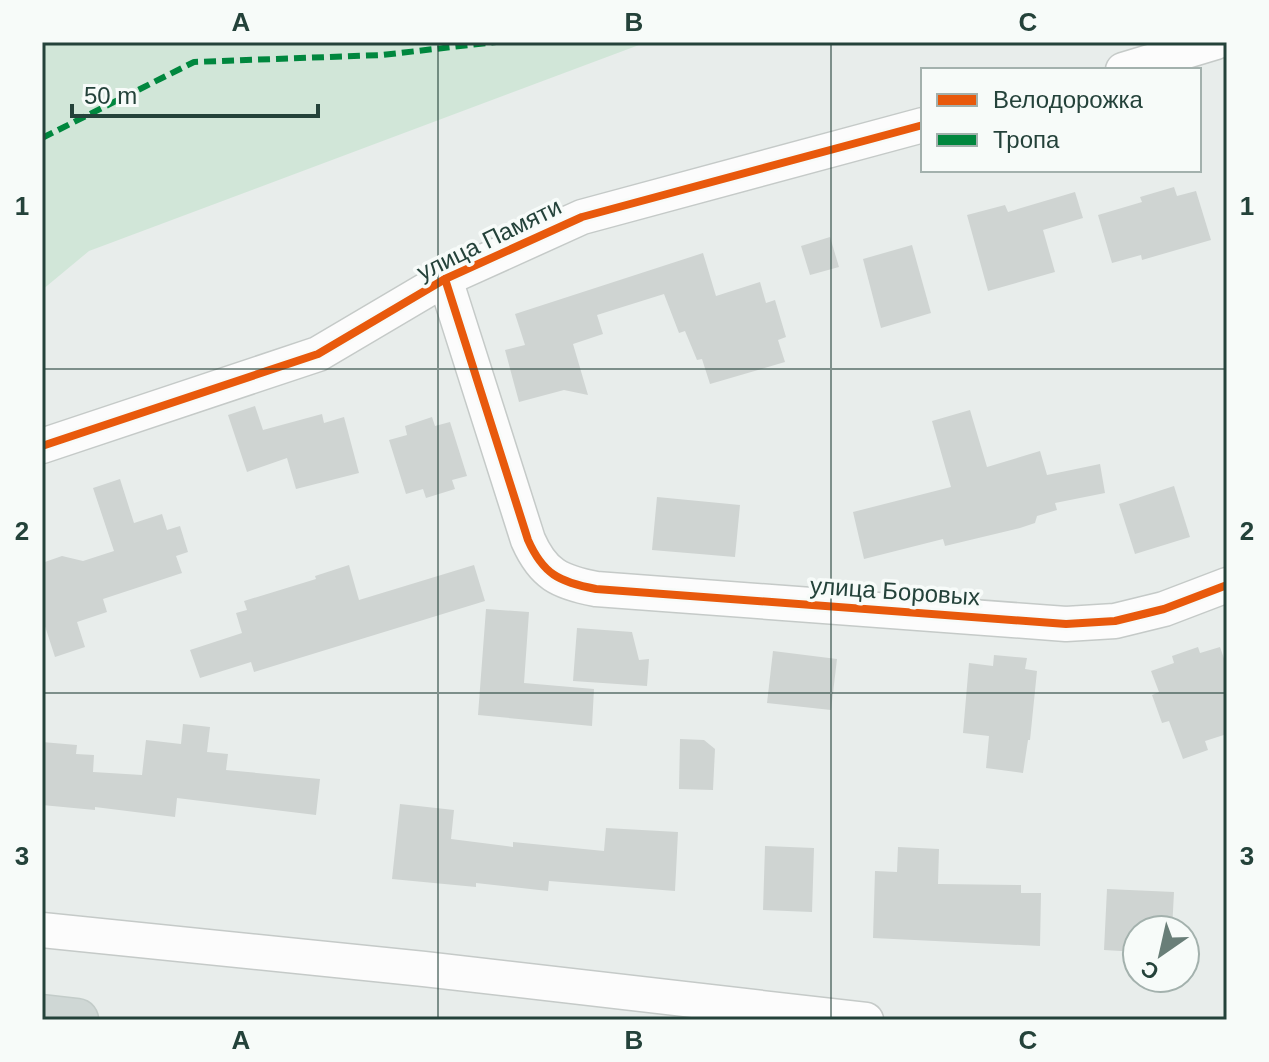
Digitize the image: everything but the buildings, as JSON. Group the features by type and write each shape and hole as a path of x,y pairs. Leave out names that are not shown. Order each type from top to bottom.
{"main road":[{"path":"42,1016 77,1020"}],"street":[{"path":"1130,68 1216,42"},
{"name":"улица Памяти","path":"42,446 318,354 445,279 582,217 921,126"},
{"name":"улица Боровых","path":"445,279 528,540 537,561 556,577 576,585 596,589 1066,624 1115,621 1164,609 1227,585"},
{"path":"42,930 424,969 866,1020"}],"green space":[{"path":"42,42 647,42 89,251 42,290"}],"marked path":[{"path":"42,138 194,62 382,55 496,42"}],"cycle path":[{"path":"42,446 318,354 445,279 582,217 921,126"},
{"path":"445,279 528,540 546,569 572,583 596,589 1066,624 1115,621 1164,609 1227,585"}]}
